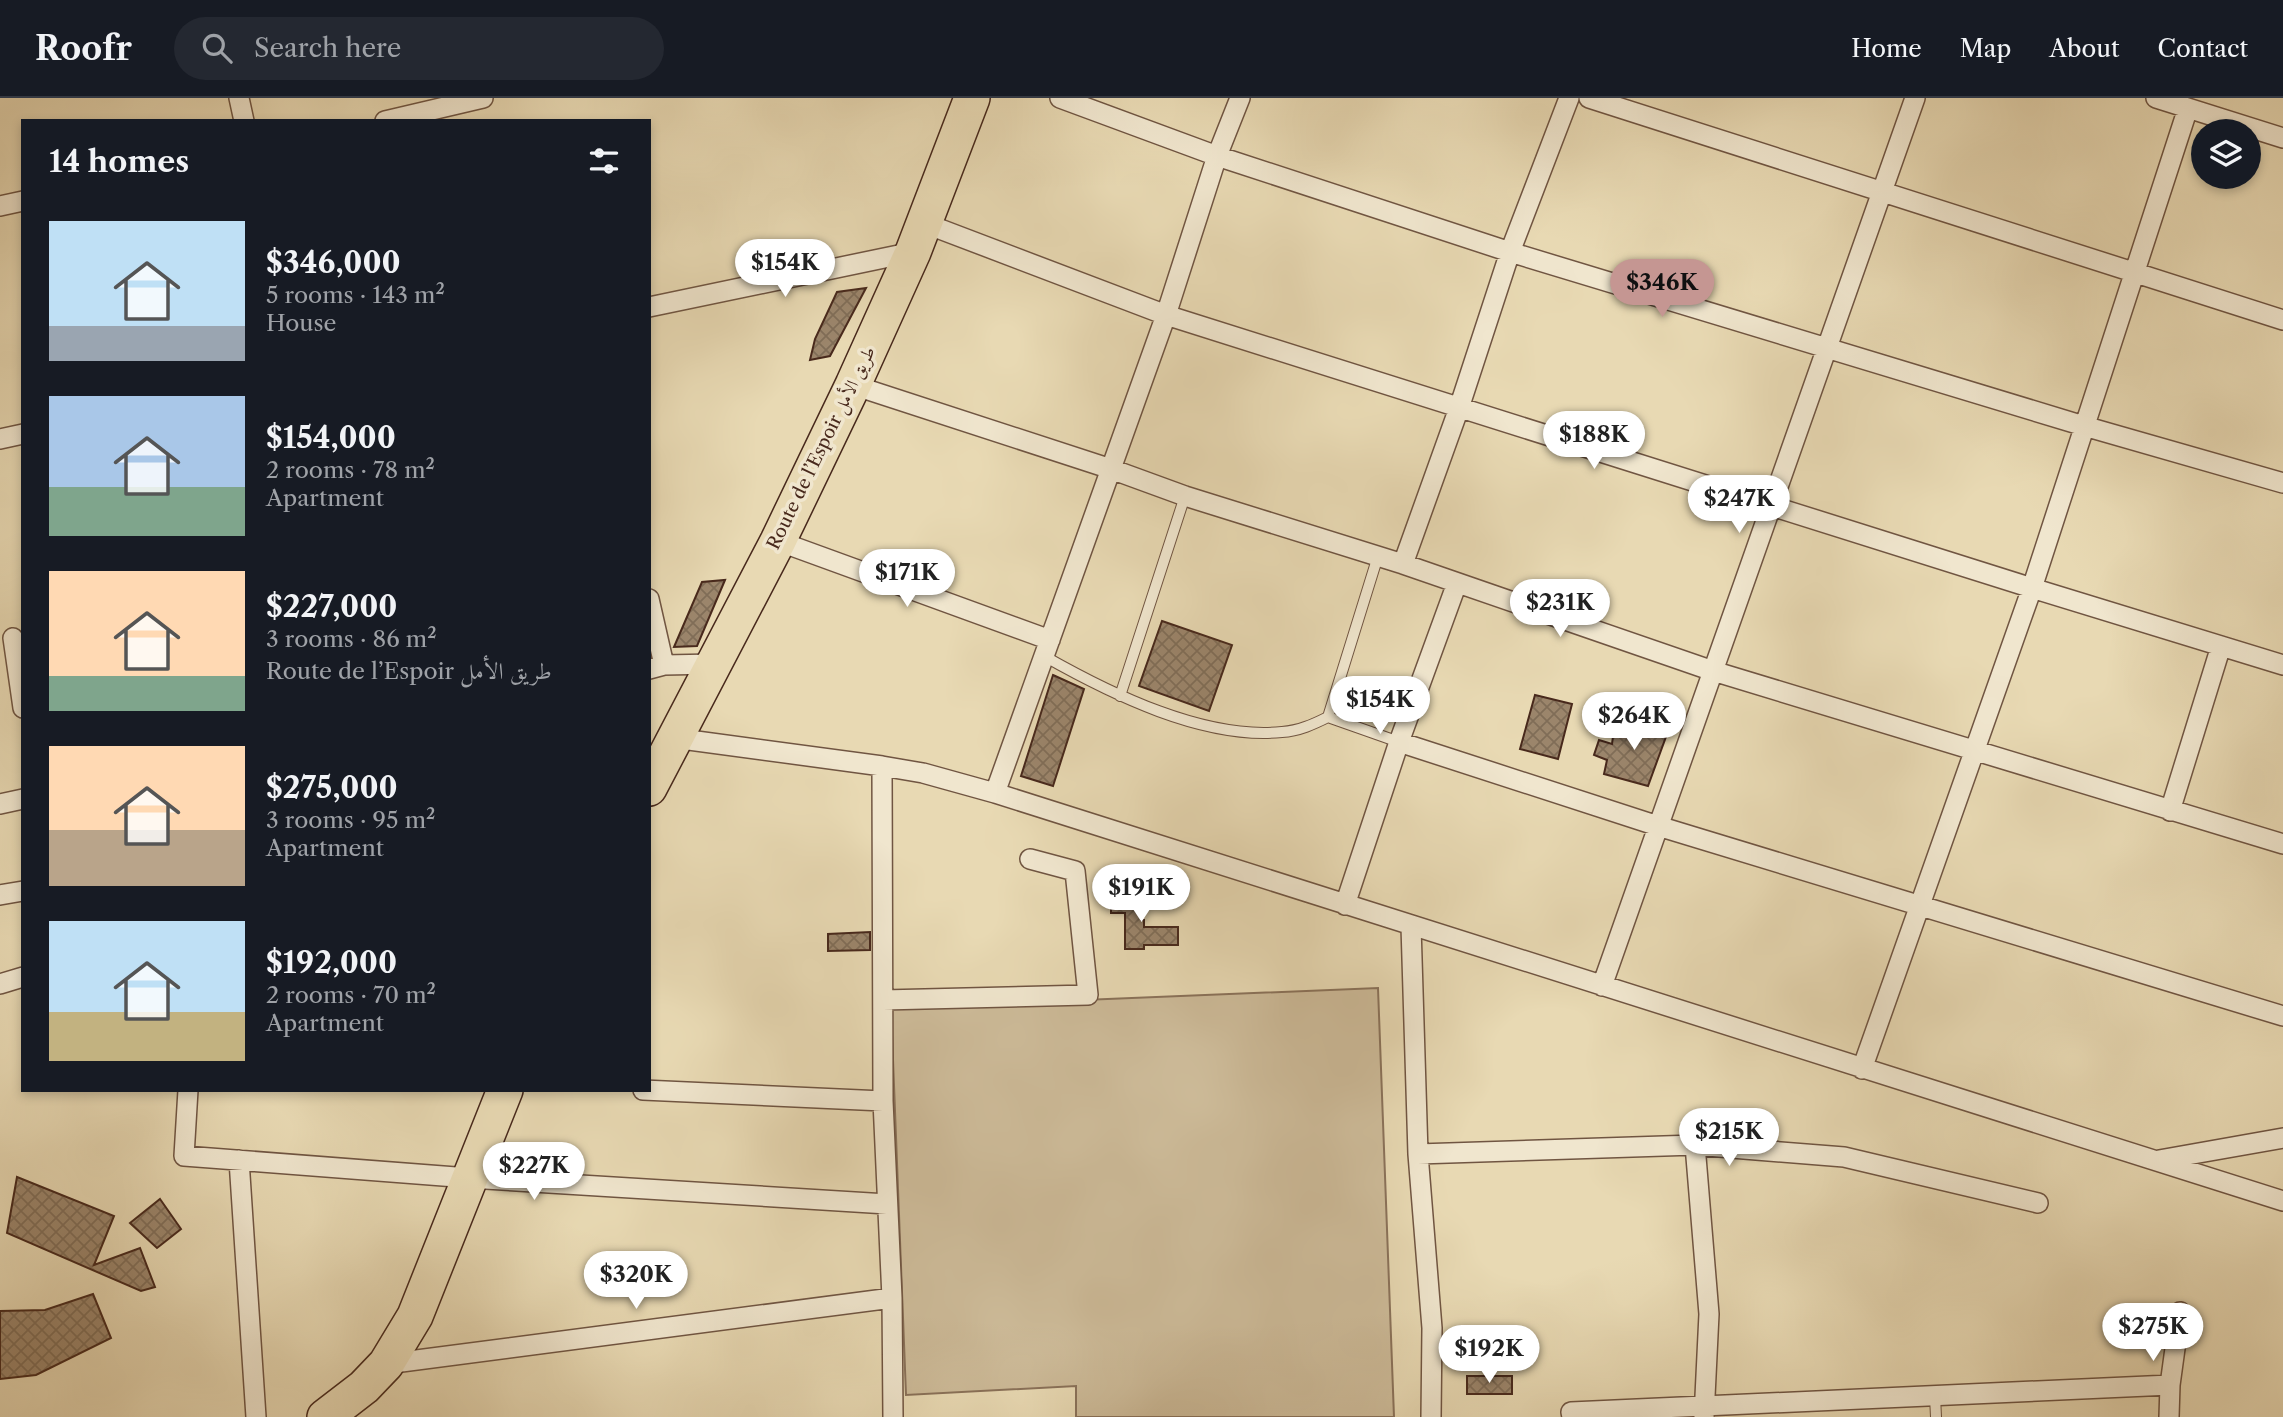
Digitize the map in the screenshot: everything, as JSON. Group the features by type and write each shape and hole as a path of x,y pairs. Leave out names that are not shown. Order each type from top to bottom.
{"highway":[{"name":"Route de l’Espoir طريق الأمل","path":"651,784 778,541 853,385 918,238 972,98"},
{"path":"325,1417 364,1387 386,1364 415,1316 504,1092"}],"street":[{"path":"239,98 244,119"},
{"path":"401,119 424,116 483,98"},
{"path":"1060,98 1217,156 1510,252 2084,426 2283,483"},
{"path":"995,793 1166,315 1217,156 1240,98"},
{"path":"1403,564 1459,408 1510,252 1569,98"},
{"path":"1589,98 2283,320"},
{"path":"1602,986 1915,98"},
{"path":"2155,98 2283,138"},
{"path":"1862,1069 2032,588 2188,108"},
{"path":"0,206 21,201"},
{"path":"651,306 918,238 2283,665"},
{"path":"853,385 1111,469 1185,496 1403,564 1713,671 2283,844"},
{"path":"0,439 21,434"},
{"path":"778,541 1047,648"},
{"path":"1345,905 1399,742 1457,583"},
{"path":"651,616 657,667 715,664"},
{"path":"12,638 21,695"},
{"path":"2170,811 2221,646"},
{"path":"674,738 923,773 995,793 2283,1201"},
{"path":"1399,742 1658,826 2283,1016"},
{"path":"882,766 883,1101 892,1298 893,1417"},
{"path":"0,804 21,799"},
{"path":"883,1000 1088,995 1076,871 1030,859"},
{"path":"0,895 21,891"},
{"path":"1411,926 1418,1154 1432,1328 1432,1417"},
{"path":"0,984 21,978"},
{"path":"651,1090 883,1101"},
{"path":"188,1092 184,1156 468,1178 887,1204"},
{"path":"2154,1161 2283,1138"},
{"path":"1418,1154 1695,1145 1844,1157 2039,1203"},
{"path":"1695,1145 1709,1314 1704,1412"},
{"path":"239,1160 256,1417"},
{"path":"386,1364 892,1298"},
{"path":"2169,1417 2170,1385 2180,1312"},
{"path":"1572,1417 1572,1412 1704,1412 1935,1396 2170,1385"}],"lane":[{"path":"1120,696 1185,496"},
{"path":"1328,717 1378,556"},
{"path":"1047,648 1120,696 1177,717 1230,730 1258,733 1285,732 1328,717 1399,742"},
{"path":"1935,1396 1936,1417"}],"shaded area":[{"path":"1378,988 1394,1417 1076,1417 1076,1386 906,1395 891,1008"}],"building":[{"path":"866,288 830,356 810,360 815,339 837,292"},
{"path":"725,580 697,646 674,647 702,582"},
{"path":"1162,621 1232,645 1209,711 1139,686"},
{"path":"1053,675 1084,689 1053,786 1021,776"},
{"path":"1535,695 1572,704 1558,759 1520,749"},
{"path":"1654,717 1671,723 1648,786 1604,774 1607,760 1594,755 1599,740 1612,744 1614,729 1624,734 1626,723 1648,731"},
{"path":"1111,894 1141,894 1141,920 1144,920 1144,927 1178,927 1178,945 1144,945 1144,949 1125,949 1125,913 1111,913"},
{"path":"870,932 870,950 828,951 828,934"},
{"path":"17,1177 114,1216 94,1265 140,1248 155,1287 141,1291 7,1233"},
{"path":"160,1199 181,1229 157,1248 130,1223"},
{"path":"93,1294 111,1338 36,1375 0,1379 0,1311 45,1310"},
{"path":"1467,1376 1512,1376 1512,1394 1467,1394"}]}
